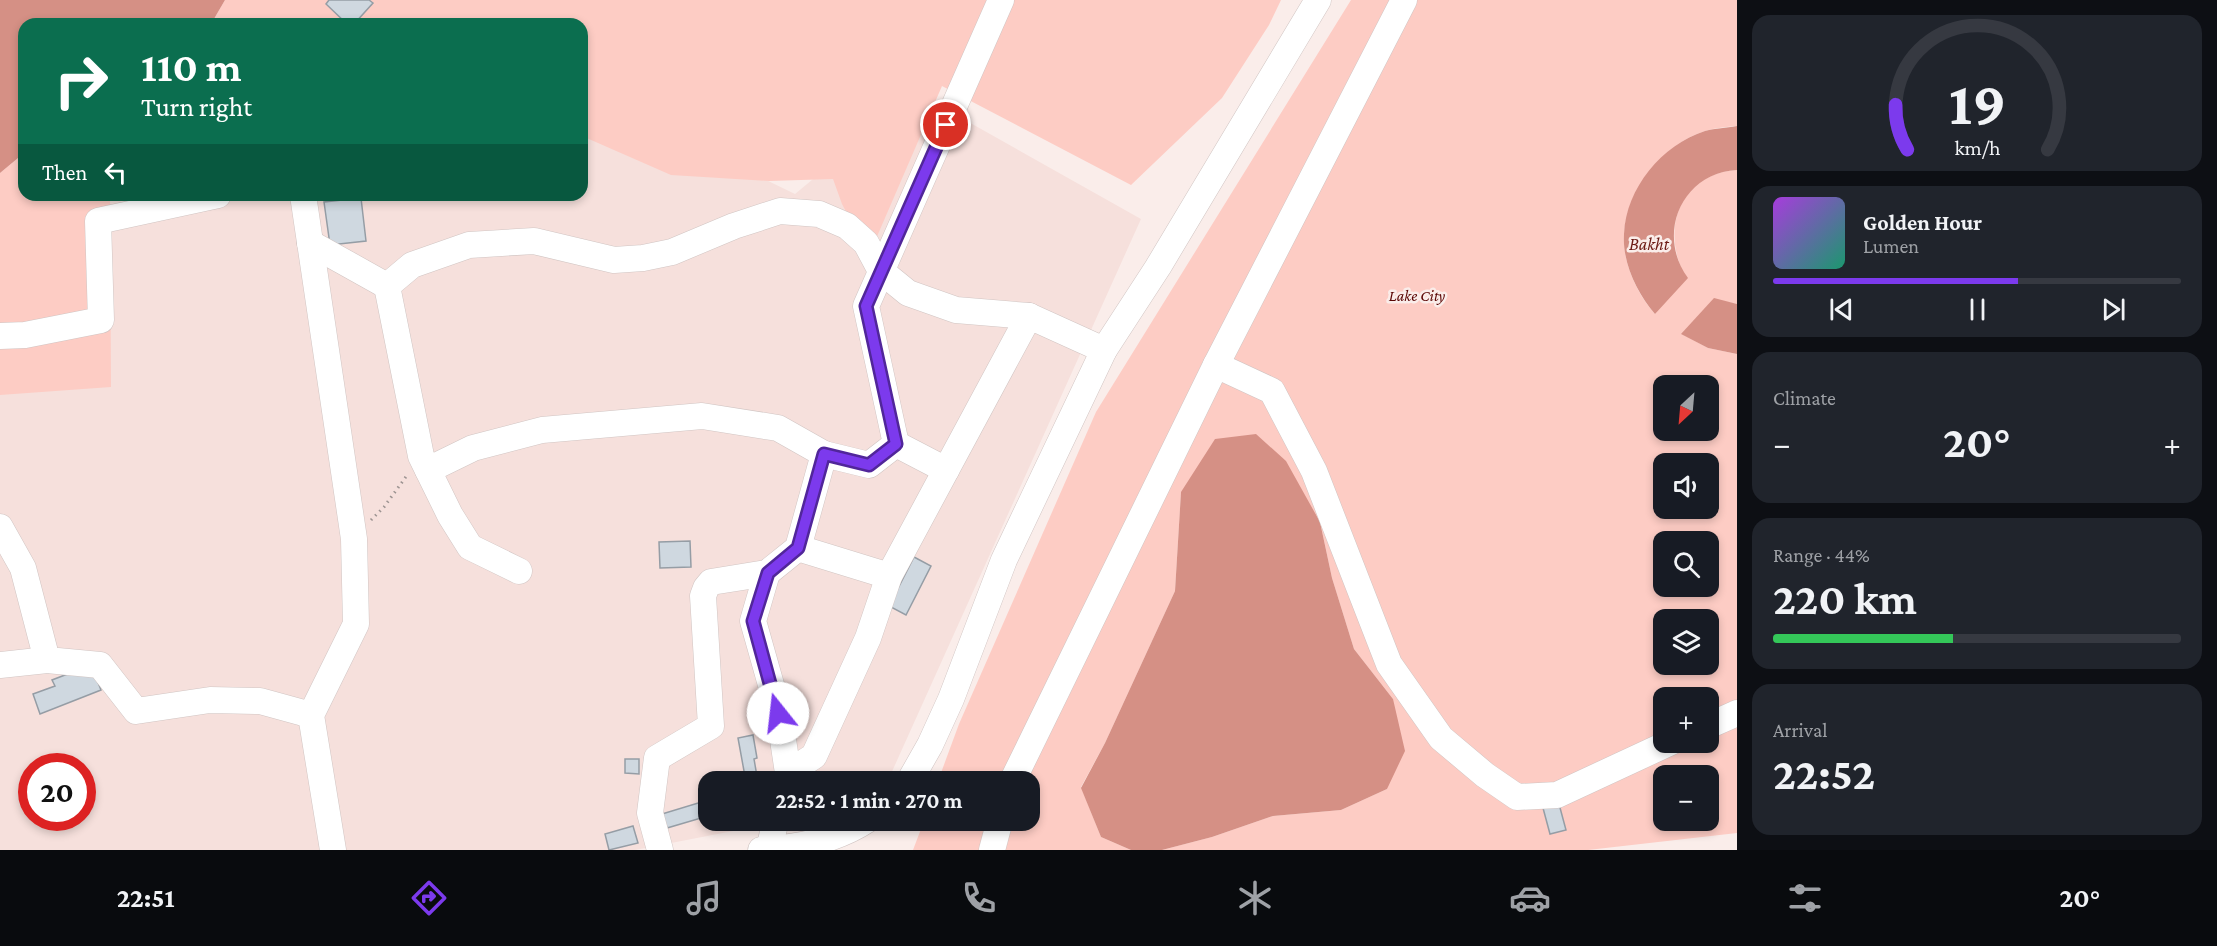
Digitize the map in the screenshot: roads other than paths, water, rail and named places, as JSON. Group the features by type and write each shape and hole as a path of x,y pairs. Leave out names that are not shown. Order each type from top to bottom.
{"street":[{"path":"896,444 866,306 1001,0"},
{"path":"915,771 951,699 1004,560 1104,350 1158,267 1318,0"},
{"path":"1017,771 1216,365 1404,0"},
{"path":"0,336 25,335 101,320 98,221 190,201"},
{"path":"304,201 354,539 356,624 311,715 333,850"},
{"path":"387,286 412,265 469,245 534,241 614,260 643,258 672,252 734,226 780,211 819,214 848,226 866,243 881,271 908,293 956,310 1029,316 1104,350"},
{"path":"310,243 387,286 424,463 450,515 470,547 519,571"},
{"path":"796,771 814,756 868,638 889,576 1029,316"},
{"path":"1216,365 1272,391 1314,471 1389,664 1441,738 1476,768 1517,797 1557,795 1653,750"},
{"path":"424,463 473,447 542,430 702,416 778,428 824,454 869,465 896,444"},
{"path":"896,444 946,470"},
{"path":"660,850 650,813 657,758 711,726 703,596 706,588 711,582 720,579 768,573 798,548 824,454"},
{"path":"0,527 23,568 47,660"},
{"path":"798,548 889,576"},
{"path":"768,573 753,621 778,713 786,771"},
{"path":"0,665 47,660 100,665 136,711 210,700 260,701 311,715"},
{"path":"1719,721 1737,713"},
{"path":"772,831 765,850 856,834"},
{"path":"992,850 997,831"}],"water":[{"path":"0,0 225,0 214,18 18,18 18,158 0,173"},
{"name":"Bakht","path":"1737,126 1737,170 1718,174 1701,182 1688,194 1680,209 1675,226 1674,243 1679,261 1688,278 1655,314 1642,297 1625,255 1624,234 1631,200 1649,170 1674,147 1705,131"},
{"path":"1714,298 1737,304 1737,354 1708,348 1681,334"},
{"path":"1256,434 1286,461 1320,522 1332,578 1354,649 1393,699 1405,751 1387,789 1341,810 1273,816 1212,837 1162,850 1131,850 1101,837 1081,788 1105,743 1175,591 1181,492 1215,439"}],"park label":[{"name":"Lake City","path":"1417,295"}]}
